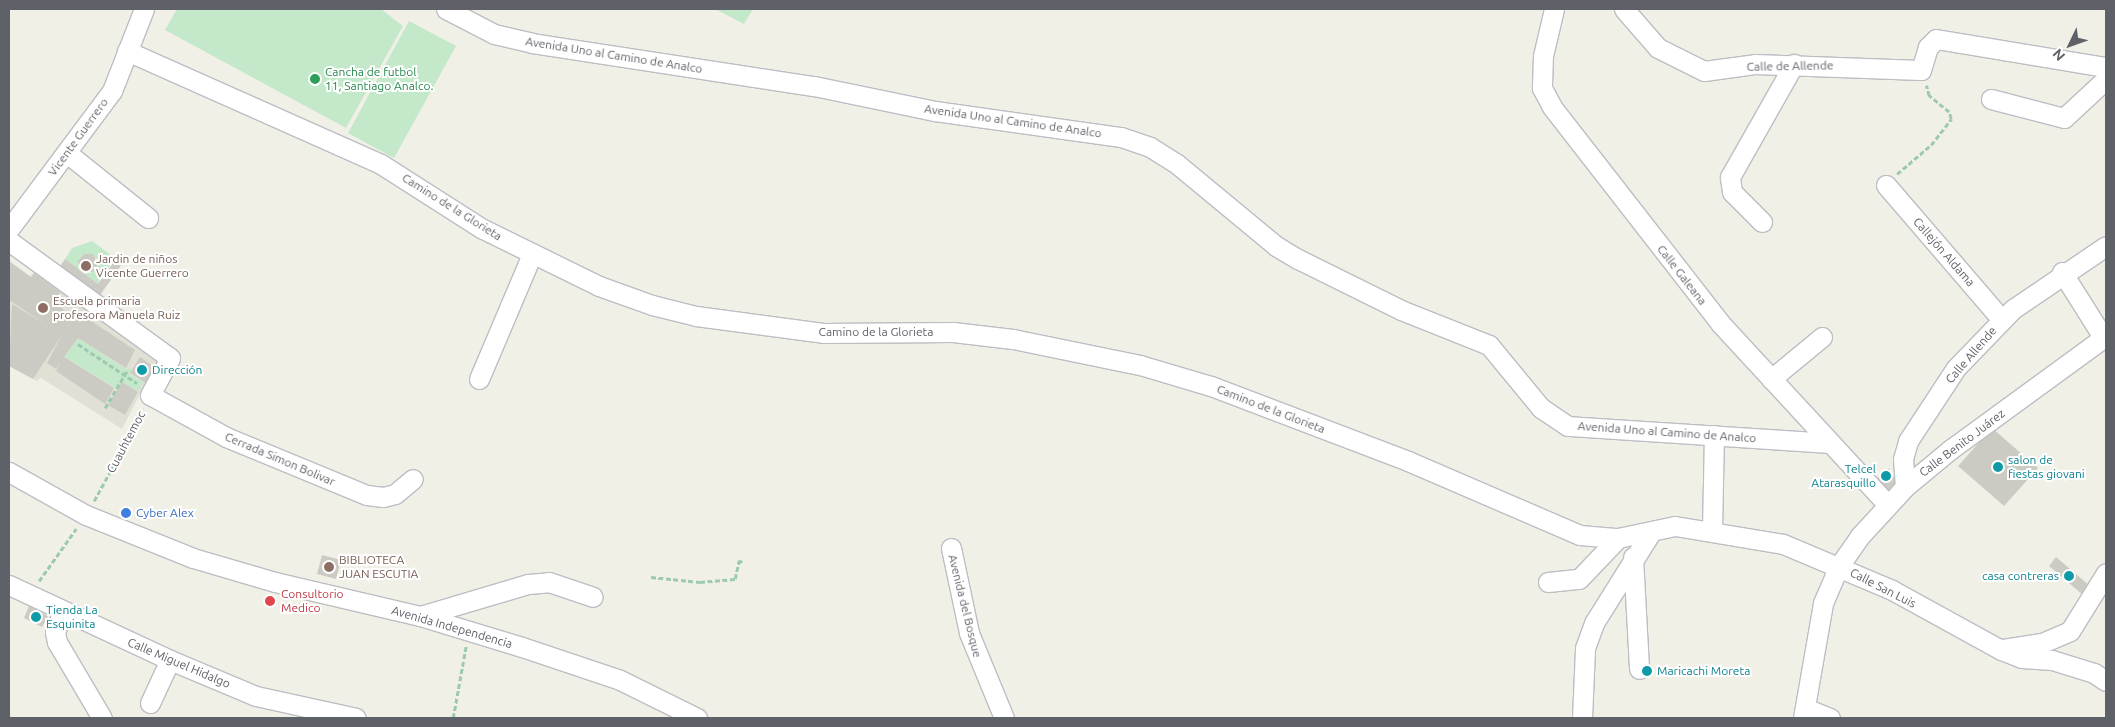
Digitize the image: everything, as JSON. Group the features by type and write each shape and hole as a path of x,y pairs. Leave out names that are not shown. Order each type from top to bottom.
{"street":[{"name":"Vicente Guerrero","path":"9,229 112,92 144,9"},
{"name":"Avenida Uno al Camino de Analco","path":"446,9 494,34 532,43 814,86 935,111 1121,137 1150,147 1177,164 1276,246 1298,259 1401,310 1489,345 1541,408 1568,426 1828,443"},
{"name":"Calle de Allende","path":"1624,9 1658,48 1704,71 1755,64 1921,70"},
{"name":"Calle Galeana","path":"1549,11 1543,56 1542,88 1552,107 1720,323 1828,443 1887,504"},
{"path":"1921,70 1928,47 1936,39 2106,67"},
{"name":"Camino de la Glorieta","path":"128,51 381,164 481,228 599,286 696,316 824,333 953,332 1013,339 1140,365 1212,386 1399,458 1580,535 1618,538 1651,532"},
{"path":"1762,222 1732,192 1730,178 1794,64"},
{"path":"1991,99 2064,118 2106,79"},
{"path":"67,154 148,218"},
{"name":"Callejón Aldama","path":"1886,185 2002,320"},
{"name":"Cuauhtemoc","path":"9,241 170,358 150,395"},
{"name":"Calle Allende","path":"1904,487 1903,459 1918,423 1956,368 2002,320 2062,272 2106,246"},
{"path":"479,379 532,254"},
{"name":"Calle Benito Juárez","path":"1804,713 1818,623 1838,566 1887,504 1904,487 2104,337 2062,272"},
{"path":"1771,379 1822,337"},
{"name":"Cerrada Simon Bolivar","path":"150,395 226,436 368,494 383,497 395,494 413,479"},
{"path":"1712,530 1714,435"},
{"name":"Avenida Independencia","path":"9,472 86,516 202,560 420,616 620,680 697,718"},
{"name":"Calle San Luis","path":"1651,532 1675,526 1712,530 1783,544 1892,590 2001,650 2022,658 2052,660 2094,673 2106,681"},
{"path":"1582,718 1585,648 1604,603 1651,532"},
{"path":"1548,582 1579,579 1618,538"},
{"name":"Avenida del Bosque","path":"951,548 969,633 1004,718"},
{"path":"1633,558 1639,669"},
{"path":"2001,650 2042,643 2070,632 2106,573"},
{"path":"420,616 528,584 549,582 593,597"},
{"name":"Calle Miguel Hidalgo","path":"9,585 170,660 256,696 356,718"},
{"path":"63,611 55,632 57,642 102,718"},
{"path":"150,703 170,660"},
{"path":"1804,713 1830,718"}],"path":[{"path":"1886,185 1930,145 1951,119 1949,112 1929,96 1921,70"},
{"path":"78,344 150,395"},
{"path":"105,408 128,369"},
{"name":"Cuauhtemoc","path":"30,595 86,516 150,395"},
{"path":"651,576 700,582 735,579 739,560 742,562"},
{"path":"453,718 469,632"}],"shaded area":[{"name":"Escuela primaria profesora Manuela Ruiz","path":"9,261 30,277 34,273 158,359 122,429 41,378 37,381 9,366"}],"green space":[{"name":"Cancha de futbol 11, Santiago Analco.","path":"177,9 381,9 403,26 346,128 165,30"},
{"path":"715,9 753,9 744,24"},
{"path":"409,21 456,46 394,158 348,133"},
{"path":"92,241 110,254 109,267 98,284 84,274 93,272 98,264 93,254 84,254 77,262 80,271 65,259 72,248"},
{"path":"78,338 125,369 132,369 129,374 143,382 138,391 122,382 117,389 65,357"}],"building":[{"path":"84,254 93,254 98,264 93,272 82,271 77,262"},
{"path":"65,259 98,284 116,259 122,264 98,298 58,269"},
{"path":"9,261 31,277 34,273 60,292 55,303 80,322 83,317 88,319 135,350 126,368 78,338 64,357 114,388 105,404 56,371 61,362 56,369 47,363 62,335 33,379 9,366 12,304 48,326 9,300"},
{"name":"Dirección","path":"140,357 154,367 146,383 130,373"},
{"path":"122,382 138,392 125,415 108,405"},
{"name":"salon de fiestas giovani","path":"1992,428 2038,468 2004,506 1958,466"},
{"name":"Telcel Atarasquillo","path":"1889,468 1898,484 1885,497 1871,484"},
{"name":"BIBLIOTECA JUAN ESCUTIA","path":"322,555 341,560 336,579 317,574"},
{"name":"casa contreras","path":"2056,557 2090,586 2083,595 2049,566"},
{"name":"Tienda La Esquinita","path":"29,606 48,616 42,627 24,618"}],"place":[{"name":"Cancha de futbol 11, Santiago Analco.","path":"315,79"},
{"name":"Jardin de niños Vicente Guerrero","path":"86,266"},
{"name":"Escuela primaria profesora Manuela Ruiz","path":"43,308"},
{"name":"Dirección","path":"142,370"},
{"name":"salon de fiestas giovani","path":"1998,467"},
{"name":"Telcel Atarasquillo","path":"1886,476"},
{"name":"Cyber Alex","path":"126,513"},
{"name":"BIBLIOTECA JUAN ESCUTIA","path":"329,567"},
{"name":"casa contreras","path":"2069,576"},
{"name":"Consultorio Medico","path":"270,601"},
{"name":"Tienda La Esquinita","path":"36,617"},
{"name":"Maricachi Moreta","path":"1647,671"}]}
